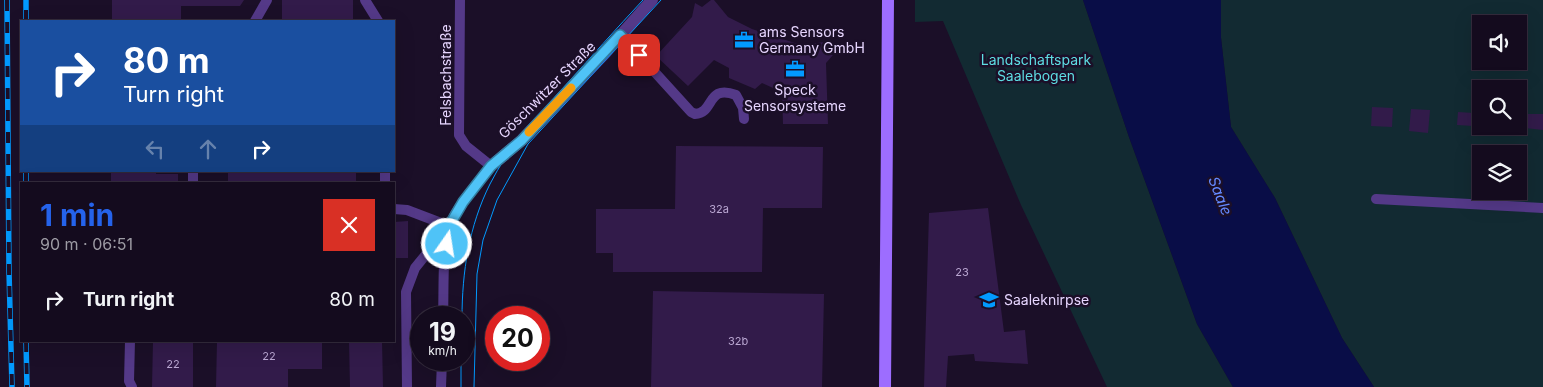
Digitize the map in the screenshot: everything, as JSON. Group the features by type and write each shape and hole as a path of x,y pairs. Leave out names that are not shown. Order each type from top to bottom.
{"main road":[{"path":"885,387 888,0"}],"street":[{"name":"Göschwitzer Straße","path":"491,166 522,140 652,0"}],"lane":[{"path":"257,20 267,0"},
{"path":"365,0 377,20"},
{"name":"Felsbachstraße","path":"460,0 459,135 466,146 491,166"},
{"path":"620,35 691,112 695,114 702,113 717,94 724,92 736,95 743,108 744,119"},
{"name":"Göschwitzer Straße","path":"443,306 449,226 463,202 491,166"},
{"path":"1376,199 1543,208"},
{"path":"395,210 407,210 449,226 415,268 406,292 407,387"},
{"path":"130,342 129,381 132,387"},
{"path":"441,387 442,371"}],"green space":[{"name":"Landschaftspark Saalebogen","path":"915,0 1083,0 1129,137 1197,324 1233,387 1107,387 1021,205 943,21 915,22"},
{"path":"1221,0 1543,0 1543,387 1374,387 1342,338 1275,198 1231,127 1221,38"}],"water":[{"name":"Saale","path":"1083,0 1221,0 1221,38 1231,127 1275,198 1342,338 1374,387 1233,387 1197,324 1129,137"}],"building":[{"path":"112,0 244,0 240,6 181,6 181,20 112,20"},
{"path":"282,0 353,0 353,20 282,20"},
{"path":"711,0 714,0 728,17 752,29 801,45 824,42 825,53 833,55 826,63 828,124 783,124 782,92 762,83 755,89 729,78 729,68 714,60 688,86 656,56 692,17 695,3 702,7"},
{"path":"1372,107 1393,108 1392,127 1371,126"},
{"path":"1411,109 1430,110 1428,133 1409,131"},
{"path":"1458,112 1472,113 1472,126 1457,125"},
{"path":"1527,114 1543,114 1543,130 1527,128"},
{"path":"676,146 823,147 822,208 763,208 762,272 613,272 613,253 596,253 596,209 675,209"},
{"path":"111,172 178,174 178,182 111,182"},
{"path":"228,172 356,172 356,182 228,182"},
{"path":"988,208 1004,332 1025,330 1028,364 975,361 974,354 948,356 946,387 924,387 929,213"},
{"path":"408,221 408,258 395,258 395,222"},
{"path":"653,291 824,294 822,387 651,387"},
{"path":"153,342 193,342 193,387 152,387"},
{"path":"217,342 322,343 322,369 288,369 288,387 216,387"},
{"path":"349,342 382,342 383,387 350,387"}],"tram line":[{"path":"462,306 465,266 472,233 483,200 497,171 533,122 643,0"},
{"path":"474,387 477,274 483,240 497,200 528,144 661,0"},
{"path":"461,371 461,387"}],"railway":[{"path":"7,0 9,271 12,387"},
{"path":"26,0 26,20"},
{"path":"26,172 26,182"},
{"path":"26,342 27,387"}],"slow traffic":[{"path":"529,132 571,88"}],"place":[{"name":"ams Sensors Germany GmbH","path":"744,40"},
{"name":"Speck Sensorsysteme","path":"795,69"},
{"name":"Saaleknirpse","path":"989,300"}],"route":[{"path":"447,244 449,226 463,202 491,166 522,140 620,35 639,55"}]}
